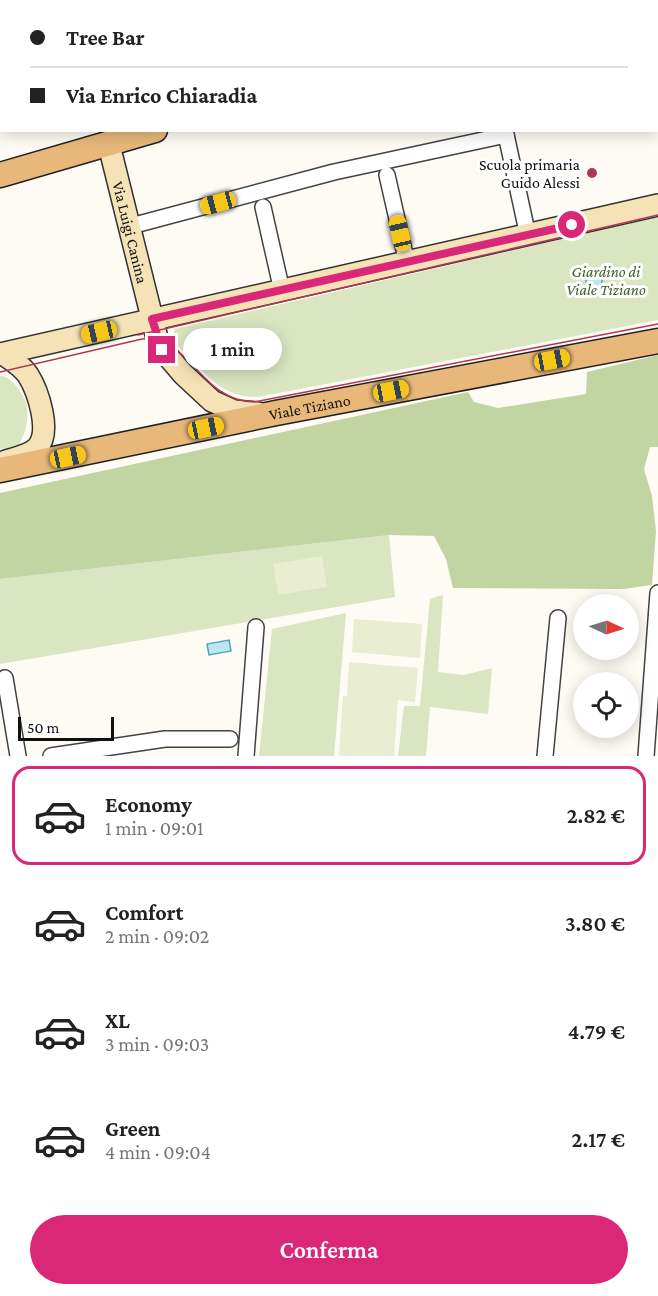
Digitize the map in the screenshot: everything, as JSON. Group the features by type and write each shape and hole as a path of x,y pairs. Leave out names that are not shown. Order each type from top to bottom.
{"main road":[{"path":"0,176 149,132"},
{"name":"Viale Tiziano","path":"0,470 276,413 658,341"}],"street":[{"path":"131,226 334,172 506,133 528,236"},
{"name":"Via Luigi Canina","path":"109,145 131,226 152,319 162,350 204,395 219,405 234,411 276,413"},
{"path":"387,175 407,263"},
{"path":"1,354 658,205"},
{"path":"263,207 282,291"},
{"path":"0,463 34,450 41,441 43,433 39,404 30,379 21,368 1,354"},
{"path":"650,753 658,593"},
{"path":"545,756 558,618"},
{"path":"246,756 256,627"},
{"path":"4,678 18,756"},
{"path":"51,756 165,739 230,739"}],"green space":[{"name":"Giardino di Viale Tiziano","path":"658,217 658,320 258,397 244,396 221,387 174,342 174,329"},
{"path":"658,355 658,447 650,447 644,469 652,496 656,531 652,585 623,589 453,588 446,559 434,536 389,535 0,579 0,493 468,392 474,402 498,408 586,394 587,372"},
{"path":"0,376 9,379 21,393 28,415 25,431 18,446 0,449"},
{"path":"389,535 395,597 0,664 0,579"},
{"path":"322,556 327,587 278,595 273,564"},
{"path":"443,595 438,672 464,675 492,668 488,714 430,707 426,756 398,756 404,706 420,706 430,599"},
{"path":"346,613 334,756 259,756 272,629"},
{"path":"354,619 422,624 420,658 352,652"},
{"path":"349,662 418,668 415,702 398,700 394,756 339,756 343,696 347,696"}],"water":[{"path":"594,273 602,281 594,289 586,281"},
{"path":"229,640 231,651 209,655 207,644"}],"tram line":[{"path":"138,335 658,215"},
{"path":"0,372 142,339 159,341 173,347 221,391 236,399 254,402 658,324"}],"place":[{"name":"Scuola primaria Guido Alessi","path":"592,173"}],"route":[{"path":"162,350 156,340 152,319 572,225"}]}
